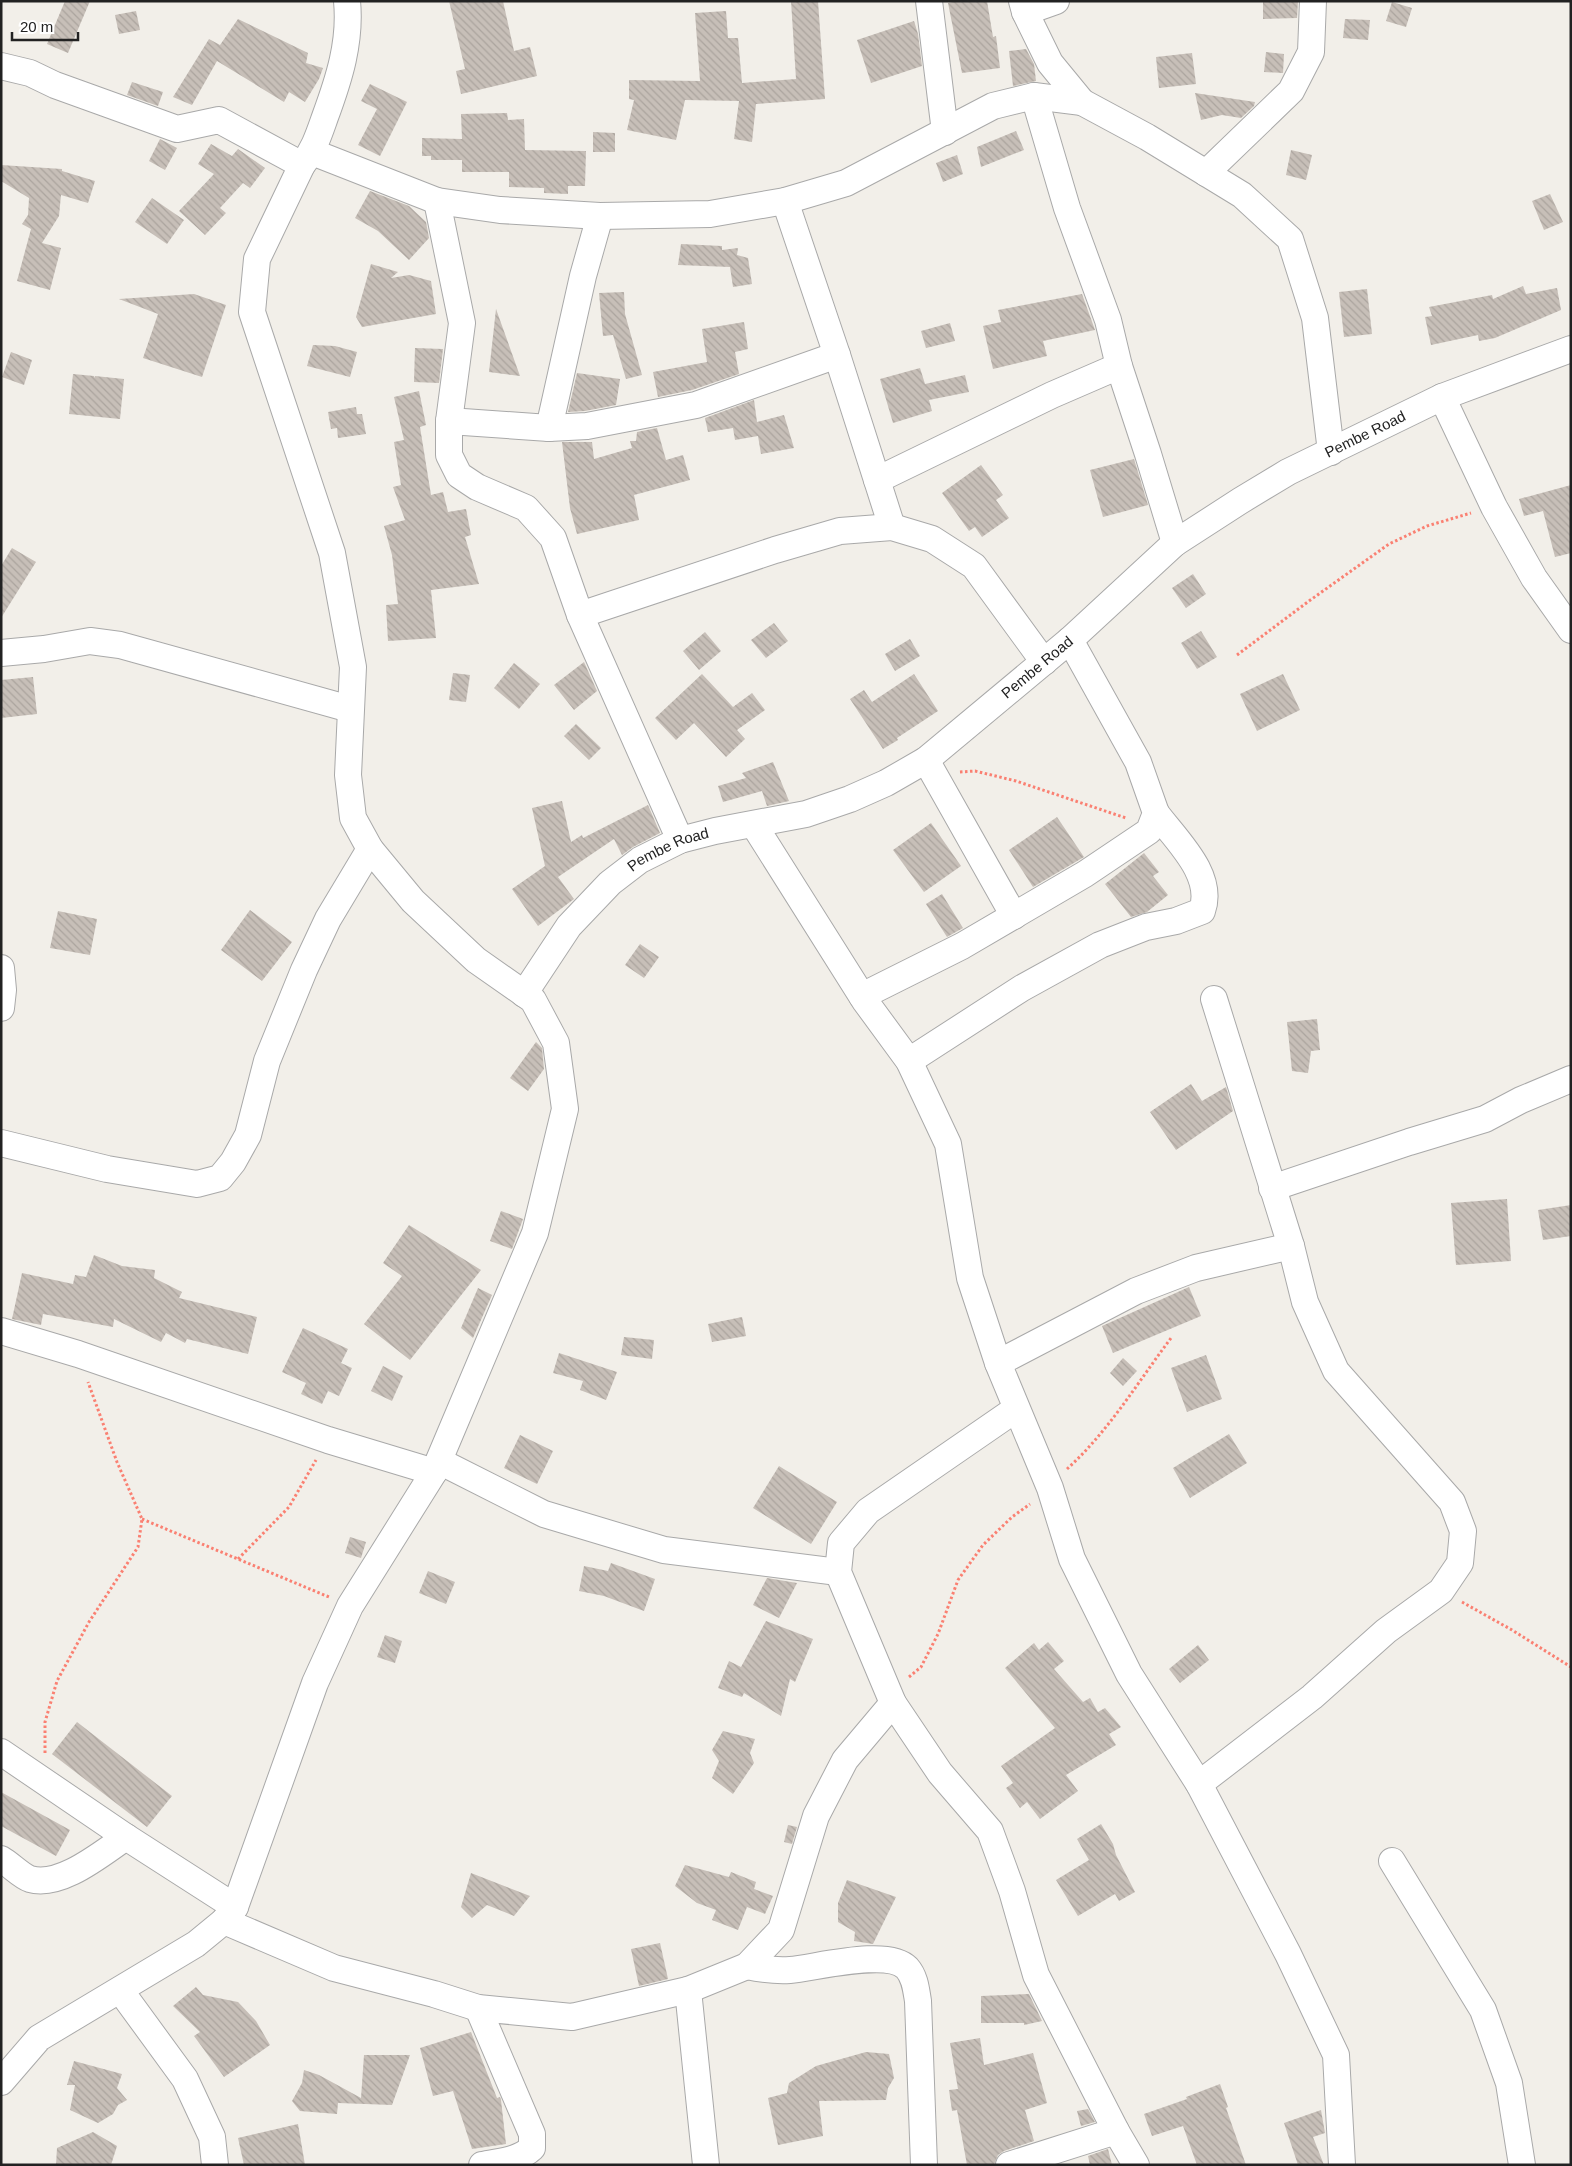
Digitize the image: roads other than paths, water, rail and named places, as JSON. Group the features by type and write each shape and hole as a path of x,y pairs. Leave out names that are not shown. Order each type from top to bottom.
{"street":[{"path":"1,2082 39,2038 196,1944 229,1914 315,1683 350,1606 436,1467 535,1233 565,1110 556,1044 532,1000 476,960 413,901 370,849 353,818 348,775 353,667 332,553 252,312 257,259 307,159 341,72 349,19 347,1"},
{"path":"929,1 945,132"},
{"path":"1056,1 1023,6 1050,63 1082,102"},
{"path":"1206,173 1291,91 1310,52 1313,1"},
{"path":"1,66 30,73 55,85 177,129 219,120 307,159 437,202 500,210 600,216 710,214 785,201 846,183 993,106 1034,96 1082,102 1146,136 1242,196 1290,239 1315,318 1331,452"},
{"path":"1034,96 1067,208 1108,320 1119,366 1175,544"},
{"path":"785,201 892,527"},
{"path":"437,202 462,323 448,421 448,455 459,475 478,487 526,508 553,538 580,615 680,840"},
{"path":"549,428 583,276 600,216"},
{"name":"Pembe Road","path":"524,994 569,926 610,883 640,860 680,840 715,831 806,814 850,799 930,767 1175,544 1288,472 1442,397 1571,348"},
{"path":"448,421 549,428 587,426 696,405 837,355"},
{"path":"877,480 1052,395 1119,366"},
{"path":"1442,397 1494,507 1534,578 1571,630"},
{"path":"580,615 775,550 840,531 892,527 932,539 974,566 1044,662"},
{"path":"909,1061 1022,988 1100,945 1146,926 1176,921 1202,911 1206,900 1200,871 1153,822 1138,762 1070,640"},
{"path":"1,654 44,650 90,641 120,645 350,709"},
{"path":"930,767 1014,916"},
{"path":"862,996 962,946 1085,874 1153,822"},
{"path":"754,825 862,996 909,1061 948,1144 970,1278 998,1363 1048,1484 1072,1559 1129,1674 1198,1784 1288,1954 1336,2055 1342,2165"},
{"path":"1,1143 107,1169 197,1184 220,1178 233,1162 248,1135 267,1061 304,970 328,919 370,849"},
{"path":"1,968 3,990 1,1008"},
{"path":"1198,1784 1312,1697 1386,1631 1441,1591 1460,1563 1463,1531 1452,1502 1336,1371 1305,1302 1291,1246 1214,999"},
{"path":"1272,1188 1484,1119 1521,1100 1571,1079"},
{"path":"998,1363 1136,1291 1196,1268 1291,1246"},
{"path":"1,1331 78,1354 328,1440 436,1467 544,1514 664,1550 838,1572"},
{"path":"1016,1408 868,1511 841,1544 838,1572 891,1698 940,1773 990,1831 1012,1891 1036,1975 1116,2131 1136,2165"},
{"path":"1,1752 126,1837 229,1914 334,1968 434,1994 478,2008 572,2017 688,1990 748,1966 781,1930 816,1816 845,1760 891,1698"},
{"path":"1,1858 30,1879 49,1880 69,1873 126,1837"},
{"path":"1392,1862 1484,2010 1509,2083 1522,2165"},
{"path":"748,1966 765,1970 789,1970 863,1959 886,1960 906,1966 913,1978 918,2000 924,2165"},
{"path":"120,1990 185,2078 212,2138 215,2165"},
{"path":"688,1990 706,2165"},
{"path":"478,2008 532,2134 532,2148 525,2155 482,2165"},
{"path":"1009,2165 1116,2131"}]}
